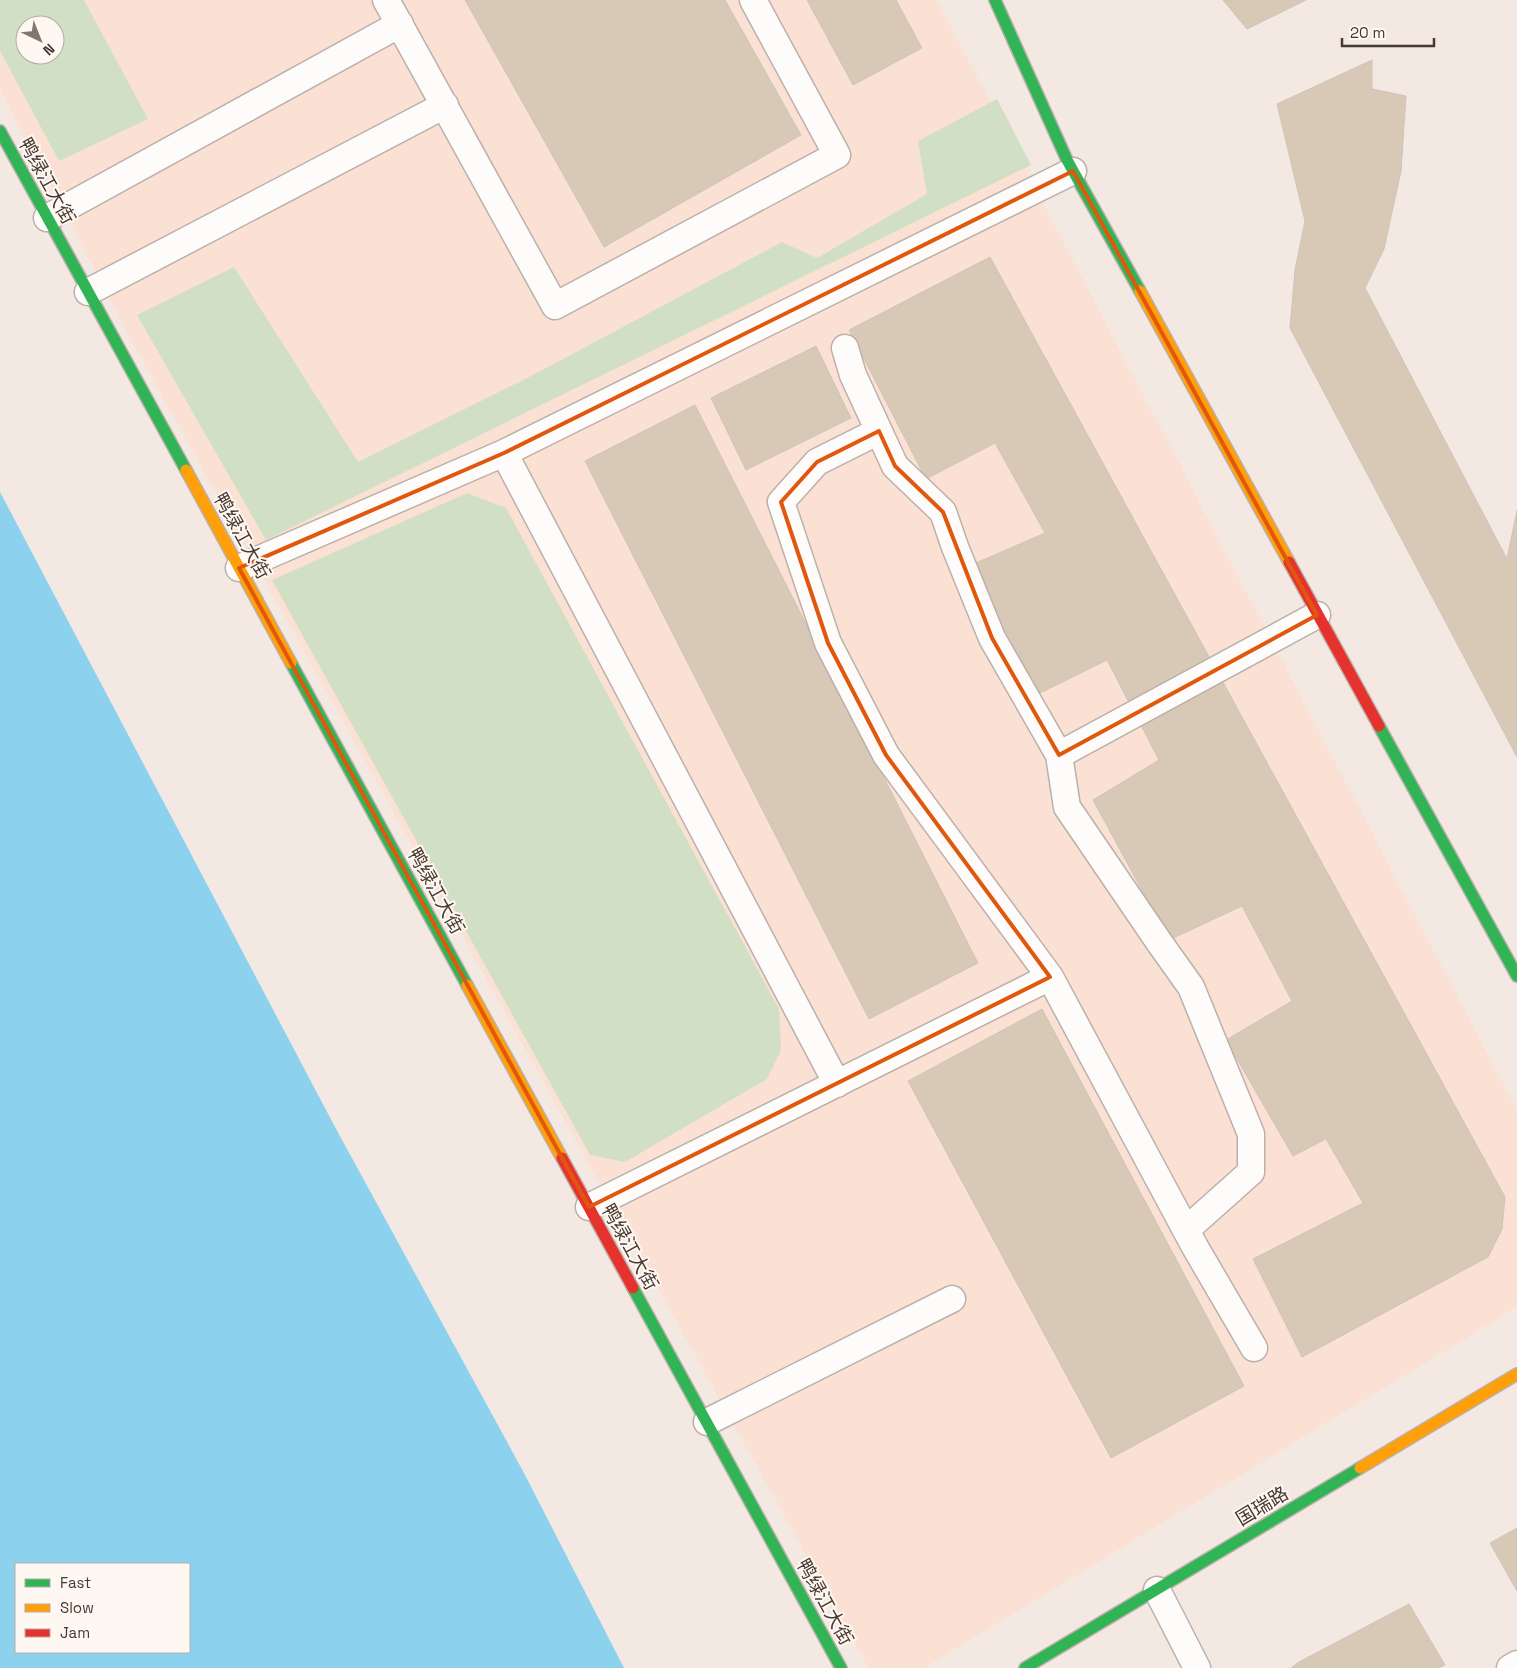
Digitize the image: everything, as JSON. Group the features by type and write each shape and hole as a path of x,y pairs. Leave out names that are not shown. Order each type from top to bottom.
{"main road":[{"path":"994,0 1073,171 1517,976"},
{"name":"鸭绿江大街","path":"0,131 841,1668"},
{"name":"国瑞路","path":"1025,1668 1517,1374"}],"street":[{"path":"386,0 555,306 837,155 753,0"},
{"path":"47,218 400,24"},
{"path":"88,292 445,105"},
{"path":"239,568 504,453 1073,171"},
{"path":"845,348 853,375 895,466 943,512 955,547 992,638 1060,755 1067,807 1191,987 1251,1134 1251,1172 1186,1230"},
{"path":"879,431 817,462 781,502 828,643 886,756 1050,977 1186,1230 1254,1348"},
{"path":"504,453 837,1084"},
{"path":"1060,755 1317,615"},
{"path":"589,1207 1050,977"},
{"path":"707,1422 952,1299"},
{"path":"1157,1590 1198,1668"},
{"path":"1510,1668 1517,1664"}],"highlighted area":[{"path":"1073,171 1317,615 1059,755 992,638 943,512 895,466 879,431 817,462 781,502 828,643 886,755 1050,977 589,1207 239,568 504,453"}],"shaded area":[{"path":"0,0 937,0 1517,1110 1517,1307 924,1668 869,1668 131,340 0,88"}],"green space":[{"path":"0,0 84,0 148,119 59,161 0,51"},
{"path":"997,99 1031,165 266,540 137,315 234,267 358,462 533,375 782,242 817,258 927,194 918,141"},
{"path":"467,493 506,508 779,1009 781,1050 767,1079 625,1162 590,1155 272,580"}],"water":[{"path":"0,492 335,1127 524,1473 624,1668 0,1668"}],"building":[{"path":"465,0 725,0 801,135 604,247"},
{"path":"807,0 896,0 922,48 853,85"},
{"path":"1223,0 1306,0 1247,29"},
{"path":"1372,60 1372,89 1406,96 1401,171 1384,249 1365,288 1507,559 1517,510 1517,757 1290,328 1295,270 1305,221 1277,104"},
{"path":"990,257 1505,1197 1502,1229 1488,1257 1302,1357 1253,1259 1363,1203 1326,1139 1293,1156 1226,1040 1292,1001 1242,906 1169,940 1093,800 1159,760 1107,660 1040,693 969,566 1045,533 995,443 926,479 849,330"},
{"path":"816,346 851,418 746,470 711,398"},
{"path":"695,405 978,963 869,1019 585,461"},
{"path":"1042,1009 1244,1386 1111,1458 908,1081"},
{"path":"1517,1528 1517,1591 1490,1543"},
{"path":"1409,1604 1445,1665 1438,1668 1291,1668 1299,1662"}],"traffic: fast":[{"path":"995,0 1067,160 1140,291"},
{"path":"0,131 186,470"},
{"path":"291,663 467,985"},
{"path":"1379,726 1517,976"},
{"path":"633,1288 841,1668"},
{"path":"1025,1668 1360,1468"}],"traffic: slow":[{"path":"1140,291 1289,562"},
{"path":"186,470 291,663"},
{"path":"467,985 562,1158"},
{"path":"1360,1468 1517,1374"}],"traffic: jam":[{"path":"1289,562 1379,726"},
{"path":"562,1158 633,1288"}]}
